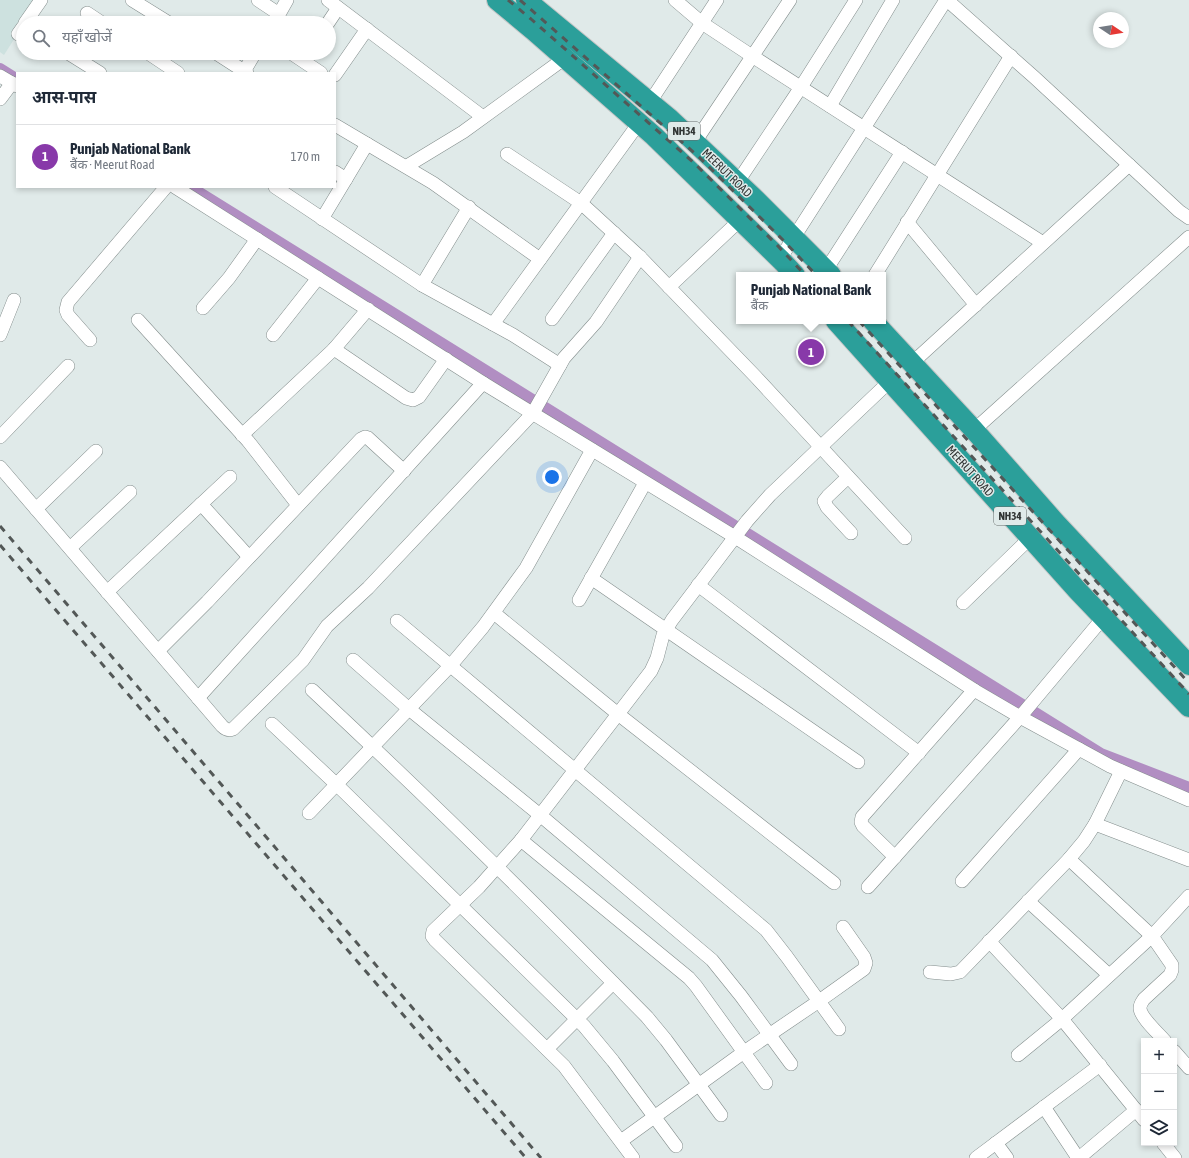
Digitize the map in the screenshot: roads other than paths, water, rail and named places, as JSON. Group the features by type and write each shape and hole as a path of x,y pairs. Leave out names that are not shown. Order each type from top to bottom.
{"highway":[{"name":"MEERUT ROAD","path":"497,0 639,123 792,272"},
{"name":"MEERUT ROAD","path":"526,0 650,102 695,142 827,272"},
{"name":"MEERUT ROAD","path":"839,324 1103,618 1189,707"},
{"name":"NH34","path":"876,324 974,430 1055,522 1189,665"}],"street":[{"path":"30,16 41,0"},
{"path":"132,0 158,16"},
{"path":"258,0 274,16"},
{"path":"277,16 287,0"},
{"path":"675,0 702,23 1043,243"},
{"path":"650,102 718,0"},
{"path":"695,142 790,0"},
{"path":"737,182 801,87 856,0"},
{"path":"830,106 893,0"},
{"path":"780,259 947,0 1179,211 1189,218"},
{"path":"330,16 333,4 483,117"},
{"path":"87,13 92,16"},
{"path":"336,74 367,30"},
{"path":"877,272 1010,56"},
{"path":"407,166 446,144 565,58"},
{"path":"79,60 98,72"},
{"path":"158,60 176,72"},
{"path":"227,60 245,72 251,60"},
{"path":"308,60 320,72"},
{"path":"0,76 15,85 0,99"},
{"path":"493,324 639,123"},
{"path":"336,126 407,166 468,207 540,259"},
{"path":"336,186 340,176 366,144"},
{"path":"829,272 902,152"},
{"path":"507,154 581,203 640,257 755,376 819,447 906,538"},
{"path":"912,363 1129,164"},
{"path":"90,340 68,315 66,310 68,302 165,188"},
{"path":"177,188 482,383 537,406 592,450 645,483 736,535 974,690 1121,771 1189,800"},
{"path":"276,188 422,285 493,324 560,365"},
{"path":"322,219 335,188"},
{"path":"422,285 468,207"},
{"path":"669,287 740,220"},
{"path":"907,222 976,305"},
{"path":"552,319 614,233"},
{"path":"974,430 1189,237"},
{"path":"203,308 229,278 257,239"},
{"path":"0,467 225,729 230,730 233,729 303,660 324,630 368,588 537,406 567,354 600,317 640,257"},
{"path":"273,335 318,278"},
{"path":"0,335 14,300"},
{"path":"242,435 334,349 368,309"},
{"path":"138,320 242,435 298,505"},
{"path":"334,349 406,398 413,400 419,397 446,360"},
{"path":"0,437 68,366"},
{"path":"633,1158 571,1074 432,936 433,931 497,868 521,840 618,714 655,664 666,629 747,520 819,447 890,382"},
{"path":"198,698 482,383"},
{"path":"158,651 365,437 371,440 404,471"},
{"path":"309,813 451,665 494,613 526,568 592,450"},
{"path":"36,509 96,451"},
{"path":"107,592 230,477"},
{"path":"848,477 824,501 827,507 852,533"},
{"path":"579,600 645,483"},
{"path":"70,548 130,492"},
{"path":"201,504 249,557"},
{"path":"963,603 1030,538"},
{"path":"591,578 858,762"},
{"path":"698,585 919,753"},
{"path":"494,613 618,714 834,882"},
{"path":"868,887 1021,715 1103,618"},
{"path":"397,621 766,930 839,1029"},
{"path":"353,660 409,709 540,815 712,960 733,985 791,1064"},
{"path":"312,690 373,747 613,983 656,1028 721,1115"},
{"path":"895,857 863,826 861,822 862,817 974,690"},
{"path":"272,724 336,784 577,1019 604,1049 676,1146"},
{"path":"962,881 1079,749"},
{"path":"930,972 956,974 960,972 1069,859 1084,841 1095,824 1121,771"},
{"path":"1095,824 1189,860"},
{"path":"521,840 689,978 766,1083"},
{"path":"1069,859 1152,936 1172,965 1170,975 1144,999 1140,1008 1140,1012 1162,1038"},
{"path":"1018,1055 1062,1019 1152,936 1189,896"},
{"path":"1028,901 1109,975"},
{"path":"621,1141 698,1084 864,969 866,963 864,957 843,927"},
{"path":"989,941 1062,1019 1141,1116"},
{"path":"547,1049 613,983"},
{"path":"1177,1054 1189,1068"},
{"path":"976,1158 1100,1065"},
{"path":"1044,1107 1078,1158 1136,1110"},
{"path":"996,1143 1008,1158"},
{"path":"1165,1146 1171,1157"}],"waterway":[{"path":"0,69 16,79"},
{"path":"192,188 1101,754 1189,788"}],"railway":[{"path":"508,0 694,163 802,272"},
{"path":"520,0 699,157 813,272"},
{"path":"851,324 1189,694"},
{"path":"862,324 1189,683"},
{"path":"0,526 541,1158"},
{"path":"0,545 526,1158"}],"place":[{"name":"Punjab National Bank","path":"811,352"}]}
